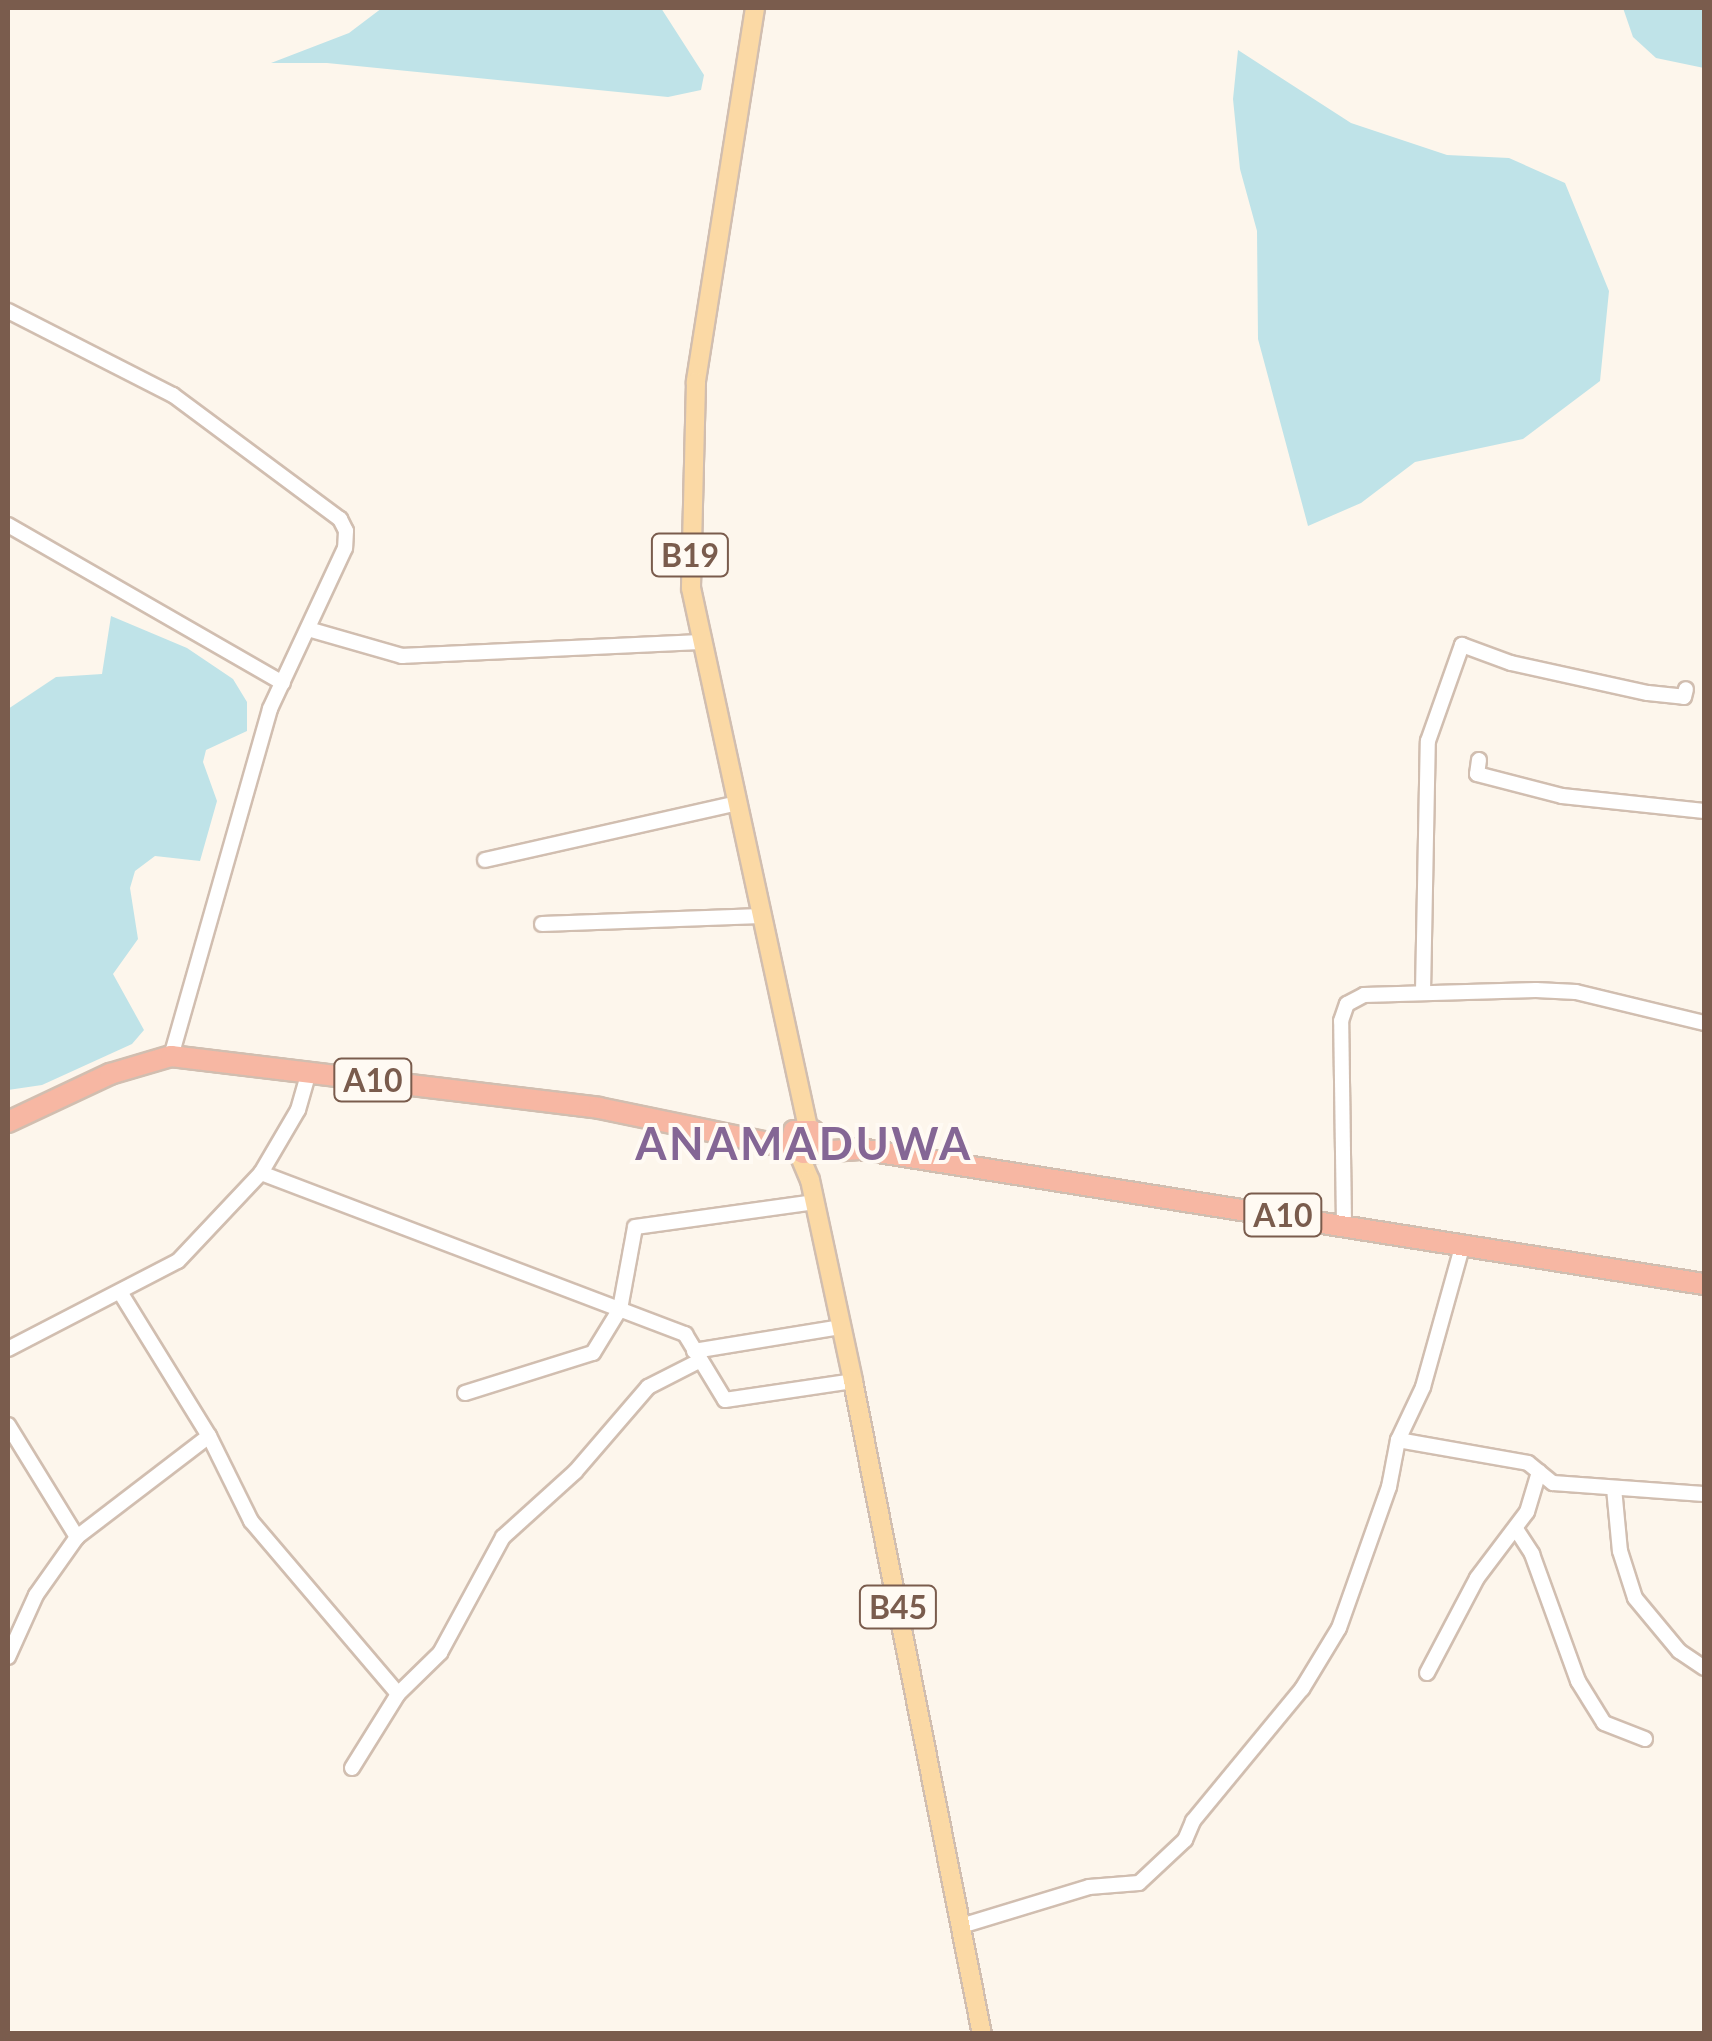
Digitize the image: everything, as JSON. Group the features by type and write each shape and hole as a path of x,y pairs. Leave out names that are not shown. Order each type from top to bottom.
{"highway":[{"name":"A10","path":"8,1122 110,1074 171,1056 803,1140 1704,1284"}],"main road":[{"name":"B19","path":"755,8 696,382 688,510 699,642 761,916 803,1140"},
{"name":"B45","path":"803,1140 982,2034"}],"street":[{"path":"8,311 172,394 340,518 345,548 270,709 171,1056"},
{"path":"8,526 283,683"},
{"path":"308,628 402,656 699,642"},
{"path":"1423,992 1428,742 1462,644 1512,663 1648,693 1684,697 1686,689"},
{"path":"1478,760 1476,774 1562,796 1704,811"},
{"path":"485,860 734,804"},
{"path":"542,924 761,916"},
{"path":"1344,1224 1340,1021 1347,1004 1364,995 1576,992 1704,1022"},
{"path":"8,1348 178,1261 261,1172 298,1110 310,1072"},
{"path":"261,1172 685,1334 714,1389 736,1402 854,1382"},
{"path":"464,1393 593,1353 620,1309 635,1227 814,1202"},
{"path":"961,1926 1089,1887 1140,1882 1165,1864 1302,1689 1339,1628 1389,1487 1398,1440 1423,1387 1463,1244"},
{"path":"120,1292 209,1436 251,1522 398,1694"},
{"path":"352,1768 398,1694 440,1653 503,1536 575,1472 648,1387 696,1356 840,1327"},
{"path":"8,1425 77,1537"},
{"path":"8,1658 36,1594 77,1537 209,1436"},
{"path":"1398,1440 1497,1456 1538,1472 1554,1483 1704,1494"},
{"path":"1427,1673 1478,1578 1516,1529 1538,1472"},
{"path":"1614,1488 1620,1551 1635,1598 1679,1651 1704,1668"},
{"path":"1516,1529 1532,1554 1578,1680 1604,1723 1646,1740"}],"water":[{"path":"382,8 661,8 704,75 701,90 668,97 327,63 271,63 349,33"},
{"path":"1623,8 1704,8 1704,68 1656,58 1633,37"},
{"path":"1238,50 1351,123 1447,155 1509,158 1565,183 1609,291 1600,381 1523,439 1415,462 1361,503 1308,526 1258,339 1257,231 1240,169 1233,99"},
{"path":"111,616 187,648 233,679 247,702 247,731 206,750 203,762 217,801 200,861 155,856 135,871 130,888 138,939 113,974 144,1030 132,1044 42,1085 8,1090 8,709 56,677 102,674"}],"district":[{"name":"ANAMADUWA","path":"804,1144"}]}
